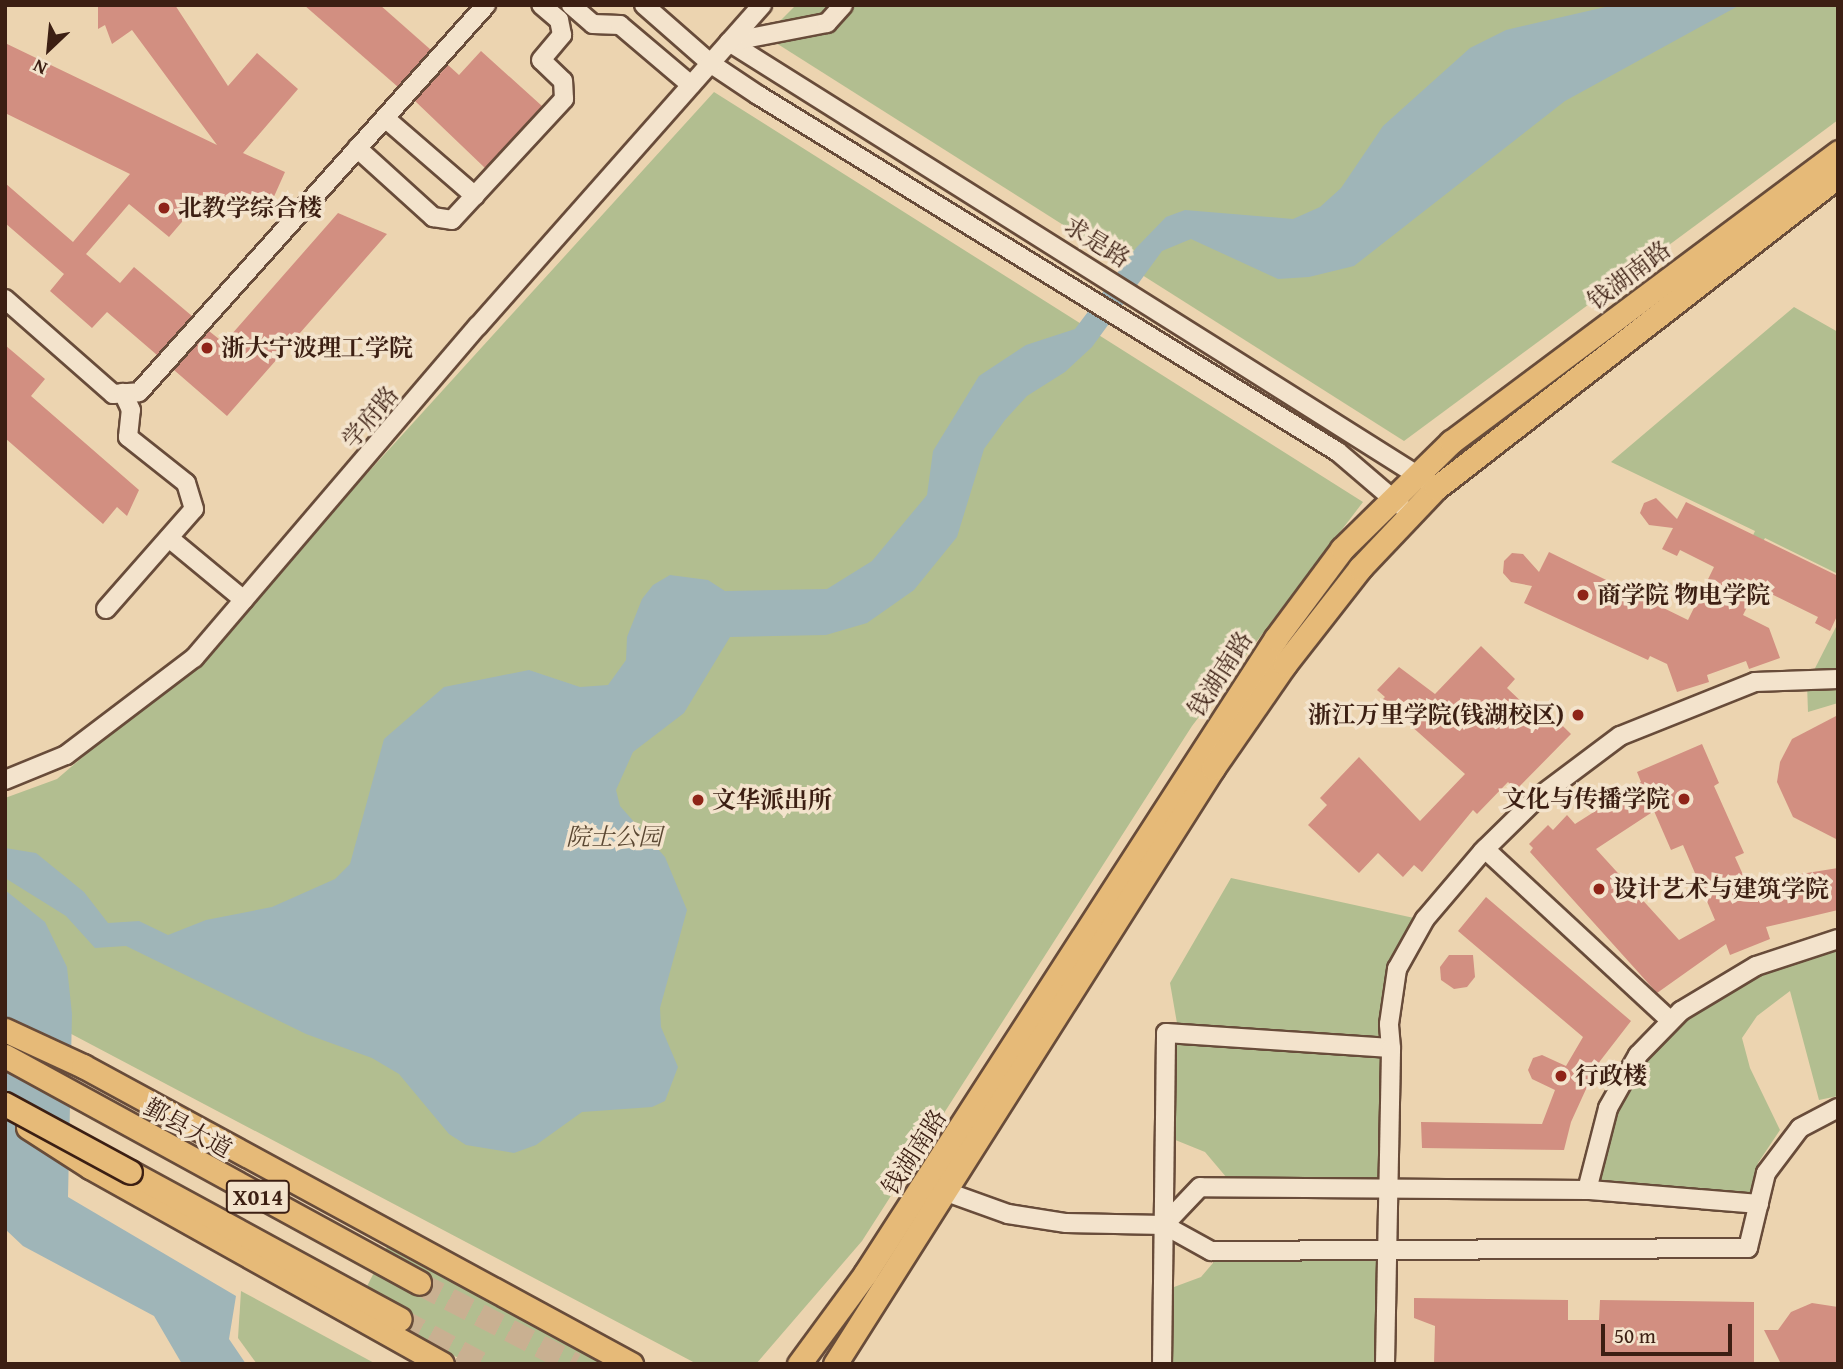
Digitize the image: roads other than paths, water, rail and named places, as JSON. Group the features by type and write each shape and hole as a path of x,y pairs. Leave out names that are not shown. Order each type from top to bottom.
{"main road":[{"name":"钱湖南路","path":"835,1364 1256,706 1360,568 1411,514 1451,442 1838,152"},
{"name":"钱湖南路","path":"799,1364 938,1163 1276,638 1342,549 1393,499 1427,482 1838,176"},
{"path":"5,1030 83,1066 631,1364"},
{"name":"鄞县大道","path":"5,1056 419,1283"},
{"name":"X014","path":"5,1104 400,1319"},
{"path":"5,1112 78,1159 442,1364"}],"street":[{"path":"5,299 113,394 139,392 486,5"},
{"path":"357,148 433,217 452,220 564,99 563,81 541,60 562,35 559,20 541,5"},
{"path":"571,5 593,24 620,25 691,85"},
{"path":"644,5 710,63 1116,319 1338,452 1411,514"},
{"name":"学府路","path":"5,780 66,755 131,710 194,658 762,5"},
{"path":"729,42 827,23 843,5"},
{"name":"求是路","path":"729,42 1135,294 1427,482"},
{"path":"385,118 475,196"},
{"path":"107,609 194,509 186,483 128,437 131,411 123,393"},
{"path":"169,538 244,600"},
{"path":"1385,1364 1390,1024 1397,969 1424,919 1485,849 1536,799 1620,736 1755,682 1838,679"},
{"path":"1485,849 1671,1021"},
{"path":"1587,1190 1608,1108 1638,1055 1671,1021 1756,966 1838,939"},
{"path":"1162,1364 1166,1033 1391,1048"},
{"path":"944,1191 1008,1214 1066,1223 1164,1225 1211,1251 1748,1248 1766,1173 1781,1150 1811,1120 1838,1108"},
{"path":"1164,1225 1200,1187 1587,1190 1759,1204"}],"water":[{"path":"1614,5 1740,5 1565,101 1354,266 1309,277 1278,279 1191,239 1162,251 1092,347 1065,372 1027,396 1005,420 984,449 957,537 914,590 867,623 826,635 730,637 684,713 633,752 616,790 620,806 665,857 687,910 660,1008 661,1027 678,1067 665,1101 652,1107 582,1112 536,1145 514,1153 466,1145 449,1134 399,1074 372,1058 306,1034 126,946 95,948 66,916 5,878 5,848 36,853 84,892 108,923 139,921 168,935 206,920 272,907 335,879 350,864 384,739 444,687 529,670 580,687 608,685 626,660 627,637 642,599 653,585 670,575 708,580 725,591 827,589 872,561 927,495 933,451 979,376 1026,345 1075,329 1136,248 1166,217 1185,210 1293,219 1320,207 1341,188 1383,126 1470,48 1506,30"},
{"path":"5,890 45,922 67,967 72,1014 68,1197 236,1296 229,1339 246,1364 182,1364 154,1316 23,1246 5,1229"}],"tunnel":[{"path":"419,1283 575,1364"},
{"path":"400,1319 483,1364"}],"place":[{"name":"北教学综合楼","path":"164,208"},
{"name":"浙大宁波理工学院","path":"207,348"},
{"name":"商学院 物电学院","path":"1583,595"},
{"name":"浙江万里学院(钱湖校区)","path":"1578,715"},
{"name":"文化与传播学院","path":"1684,799"},
{"name":"文华派出所","path":"698,800"},
{"name":"设计艺术与建筑学院","path":"1599,889"},
{"name":"行政楼","path":"1561,1076"}],"park label":[{"name":"院士公园","path":"614,837"}]}
